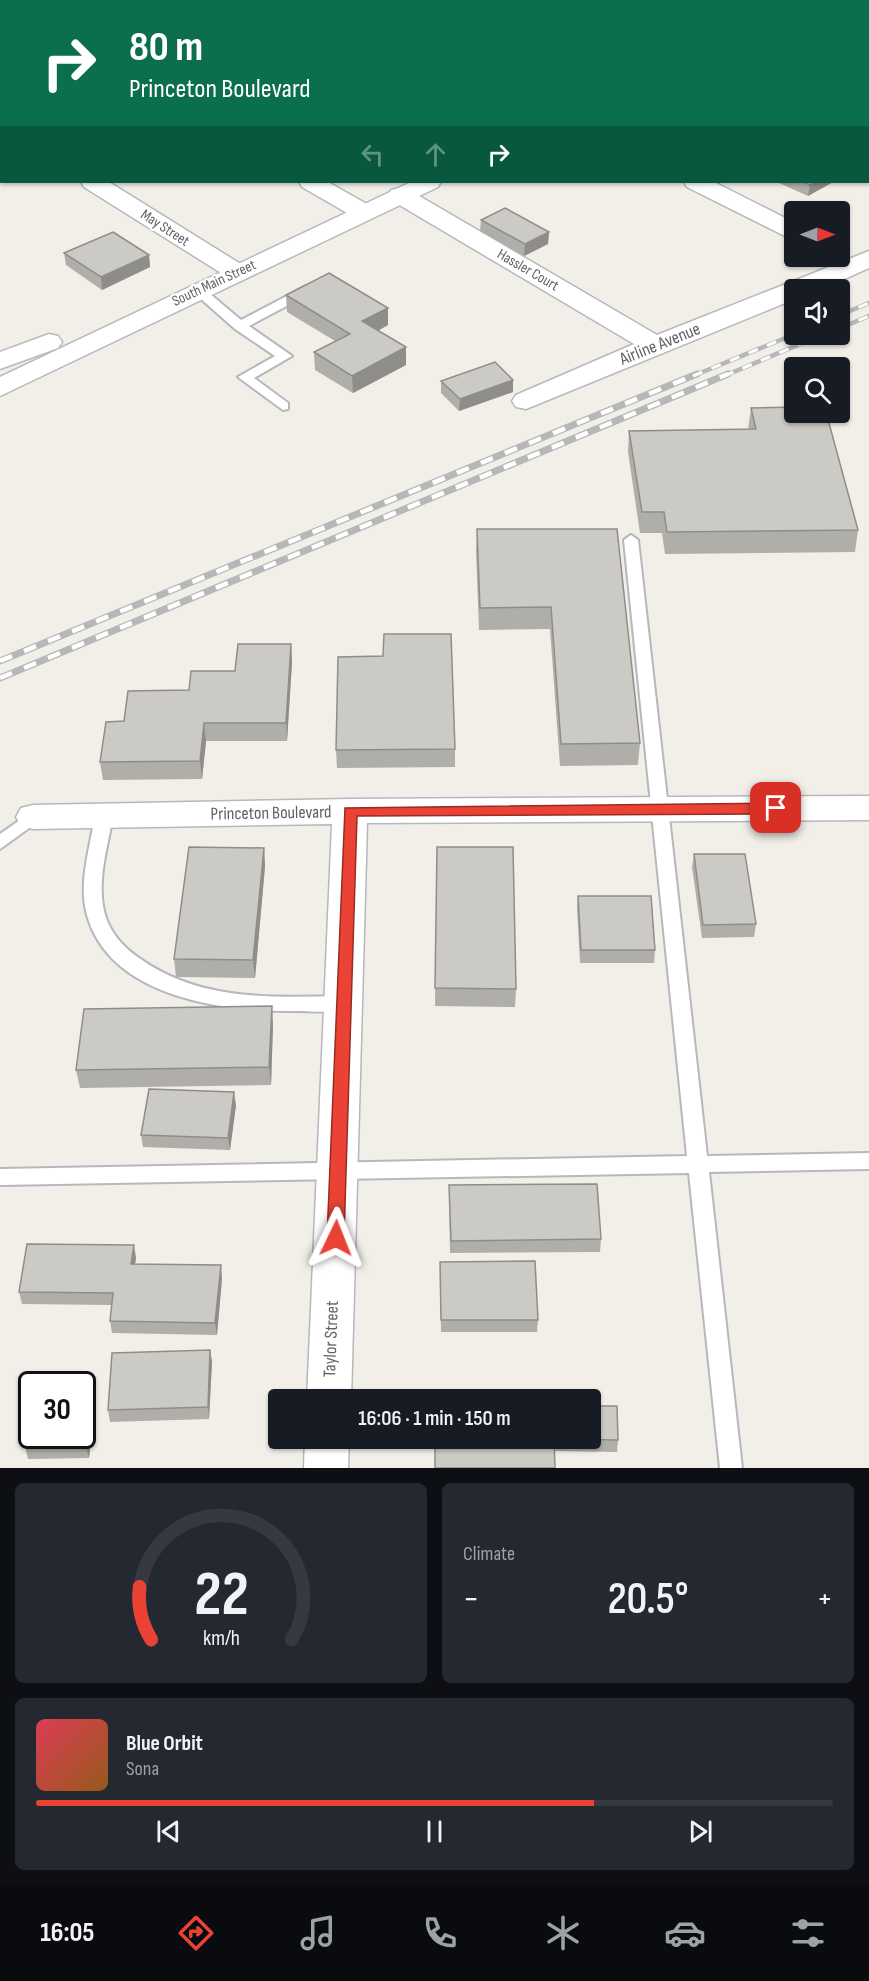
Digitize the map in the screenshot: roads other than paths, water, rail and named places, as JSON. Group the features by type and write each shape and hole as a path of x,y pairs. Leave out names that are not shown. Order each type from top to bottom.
{"street":[{"name":"May Street","path":"95,183 238,273"},
{"path":"313,183 363,212"},
{"name":"South Main Street","path":"0,388 156,310 427,183"},
{"path":"698,183 784,227"},
{"name":"Hassler Court","path":"400,195 655,345"},
{"name":"Airline Avenue","path":"818,279 855,260"},
{"name":"Airline Avenue","path":"526,400 655,345 784,295"},
{"path":"0,361 120,313 156,310"},
{"name":"Princeton Boulevard","path":"33,817 350,811 869,808"},
{"name":"Taylor Street","path":"329,1389 350,811"},
{"path":"326,1468 327,1449"}],"lane":[{"path":"240,326 320,282"},
{"path":"198,291 240,326 285,356 244,377 283,406"},
{"path":"631,540 731,1468"},
{"path":"104,816 93,903 102,933 114,949 134,965 161,984 196,997 284,1004 344,1003"},
{"path":"0,843 33,817"},
{"path":"0,1177 869,1161"}],"railway":[{"path":"850,311 869,303"},
{"path":"850,324 869,316"},
{"path":"693,376 784,339"},
{"path":"724,376 798,345"},
{"path":"0,661 697,374"},
{"path":"0,678 728,374"}]}
